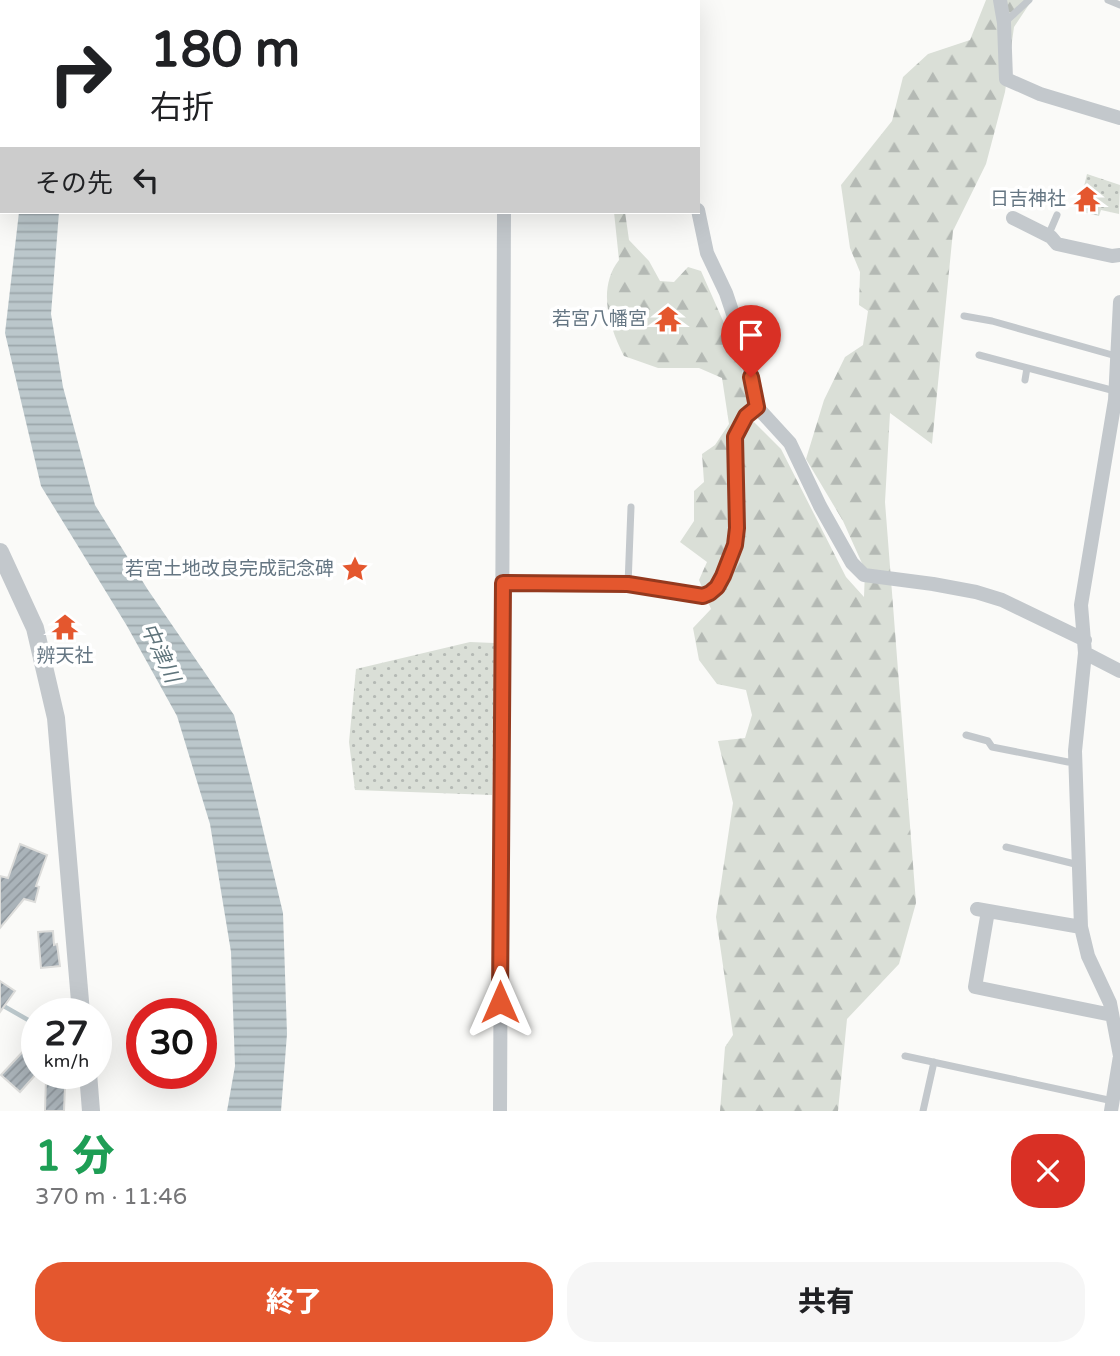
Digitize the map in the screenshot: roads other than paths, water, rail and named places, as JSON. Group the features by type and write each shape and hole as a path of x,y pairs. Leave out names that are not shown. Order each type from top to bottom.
{"street":[{"path":"1000,0 1004,23 1006,79 1040,94 1120,118"},
{"path":"500,1111 504,214"},
{"path":"699,214 708,253 726,293 747,356 757,407 790,443 852,563 864,575 933,584 1002,600 1085,646 1120,671"},
{"path":"1013,218 1048,236 1057,244 1112,256 1120,255"},
{"path":"1112,1106 1120,1056 1104,987 1088,956 1081,927 1075,761 1085,646 1081,605 1117,386 1120,302"},
{"path":"503,583 628,584 703,596 717,587 731,560 737,528 735,437 746,416 757,407"},
{"path":"0,552 35,628 56,718 80,998"},
{"path":"1081,927 983,910 975,987 1028,992 1112,1015"},
{"path":"89,1089 91,1111"}],"lane":[{"path":"1004,23 1029,0"},
{"path":"1108,0 1120,5"},
{"path":"1048,236 1057,215"},
{"path":"964,316 992,321 1116,356"},
{"path":"979,355 1027,368 1117,386"},
{"path":"1025,380 1027,368"},
{"path":"628,584 631,507"},
{"path":"966,735 988,741 992,747 1068,762 1075,761"},
{"path":"1006,847 1080,865"},
{"path":"905,1056 1112,1106"},
{"path":"923,1111 934,1062"}],"water":[{"name":"中津川","path":"19,214 59,214 51,314 63,387 95,505 148,590 234,715 252,784 283,913 287,1034 281,1111 227,1111 235,1066 231,952 210,824 177,716 127,626 41,486 5,333"}],"waterway":[{"path":"0,1004 21,1016"}],"place":[{"name":"日吉神社","path":"1087,199"},
{"name":"若宮八幡宮","path":"668,319"},
{"name":"若宮土地改良完成記念碑","path":"355,569"},
{"name":"辨天社","path":"65,627"}]}
